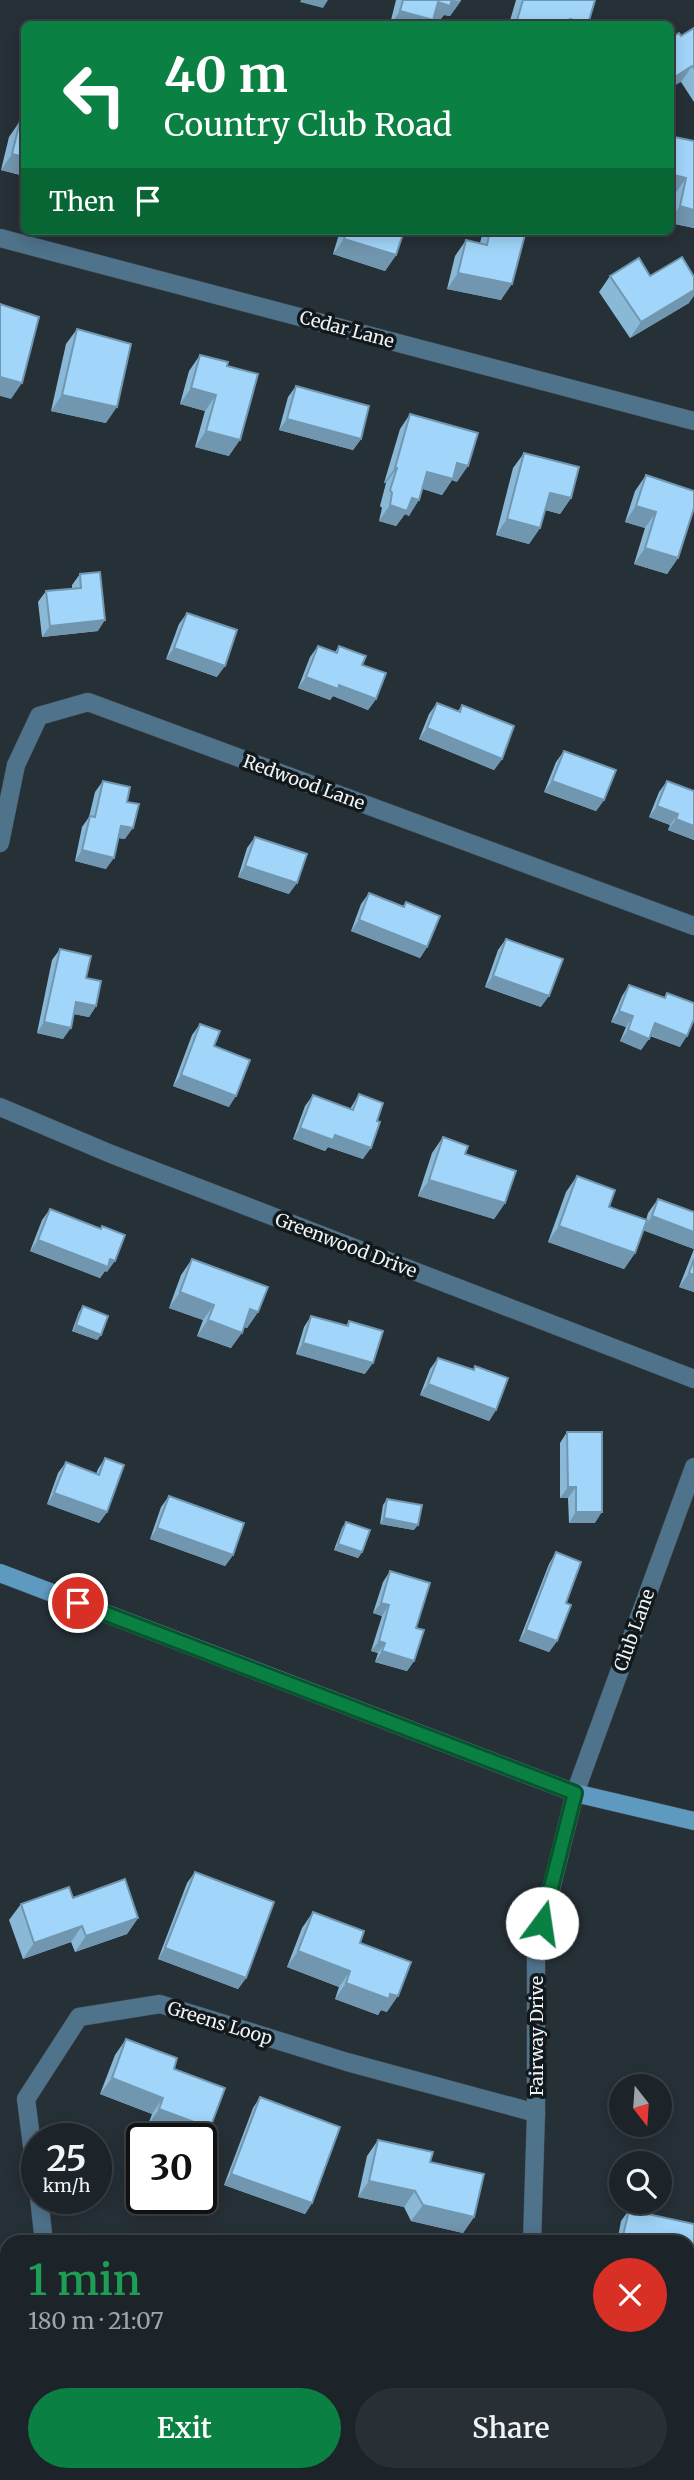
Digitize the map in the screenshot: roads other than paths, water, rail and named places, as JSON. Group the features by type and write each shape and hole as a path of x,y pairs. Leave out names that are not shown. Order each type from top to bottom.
{"street":[{"name":"Cedar Lane","path":"0,238 694,421"},
{"name":"Redwood Lane","path":"0,843 16,765 39,716 88,702 694,926"},
{"name":"Greenwood Drive","path":"0,1107 111,1154 694,1379"},
{"name":"Club Lane","path":"575,1793 694,1467"},
{"path":"0,1573 575,1793 694,1821"},
{"name":"Fairway Drive","path":"532,2235 536,2113 536,1950 575,1793"},
{"name":"Greens Loop","path":"29,2123 26,2099 79,2017 160,2004 347,2062 536,2113"},
{"path":"40,2214 43,2235"}]}
